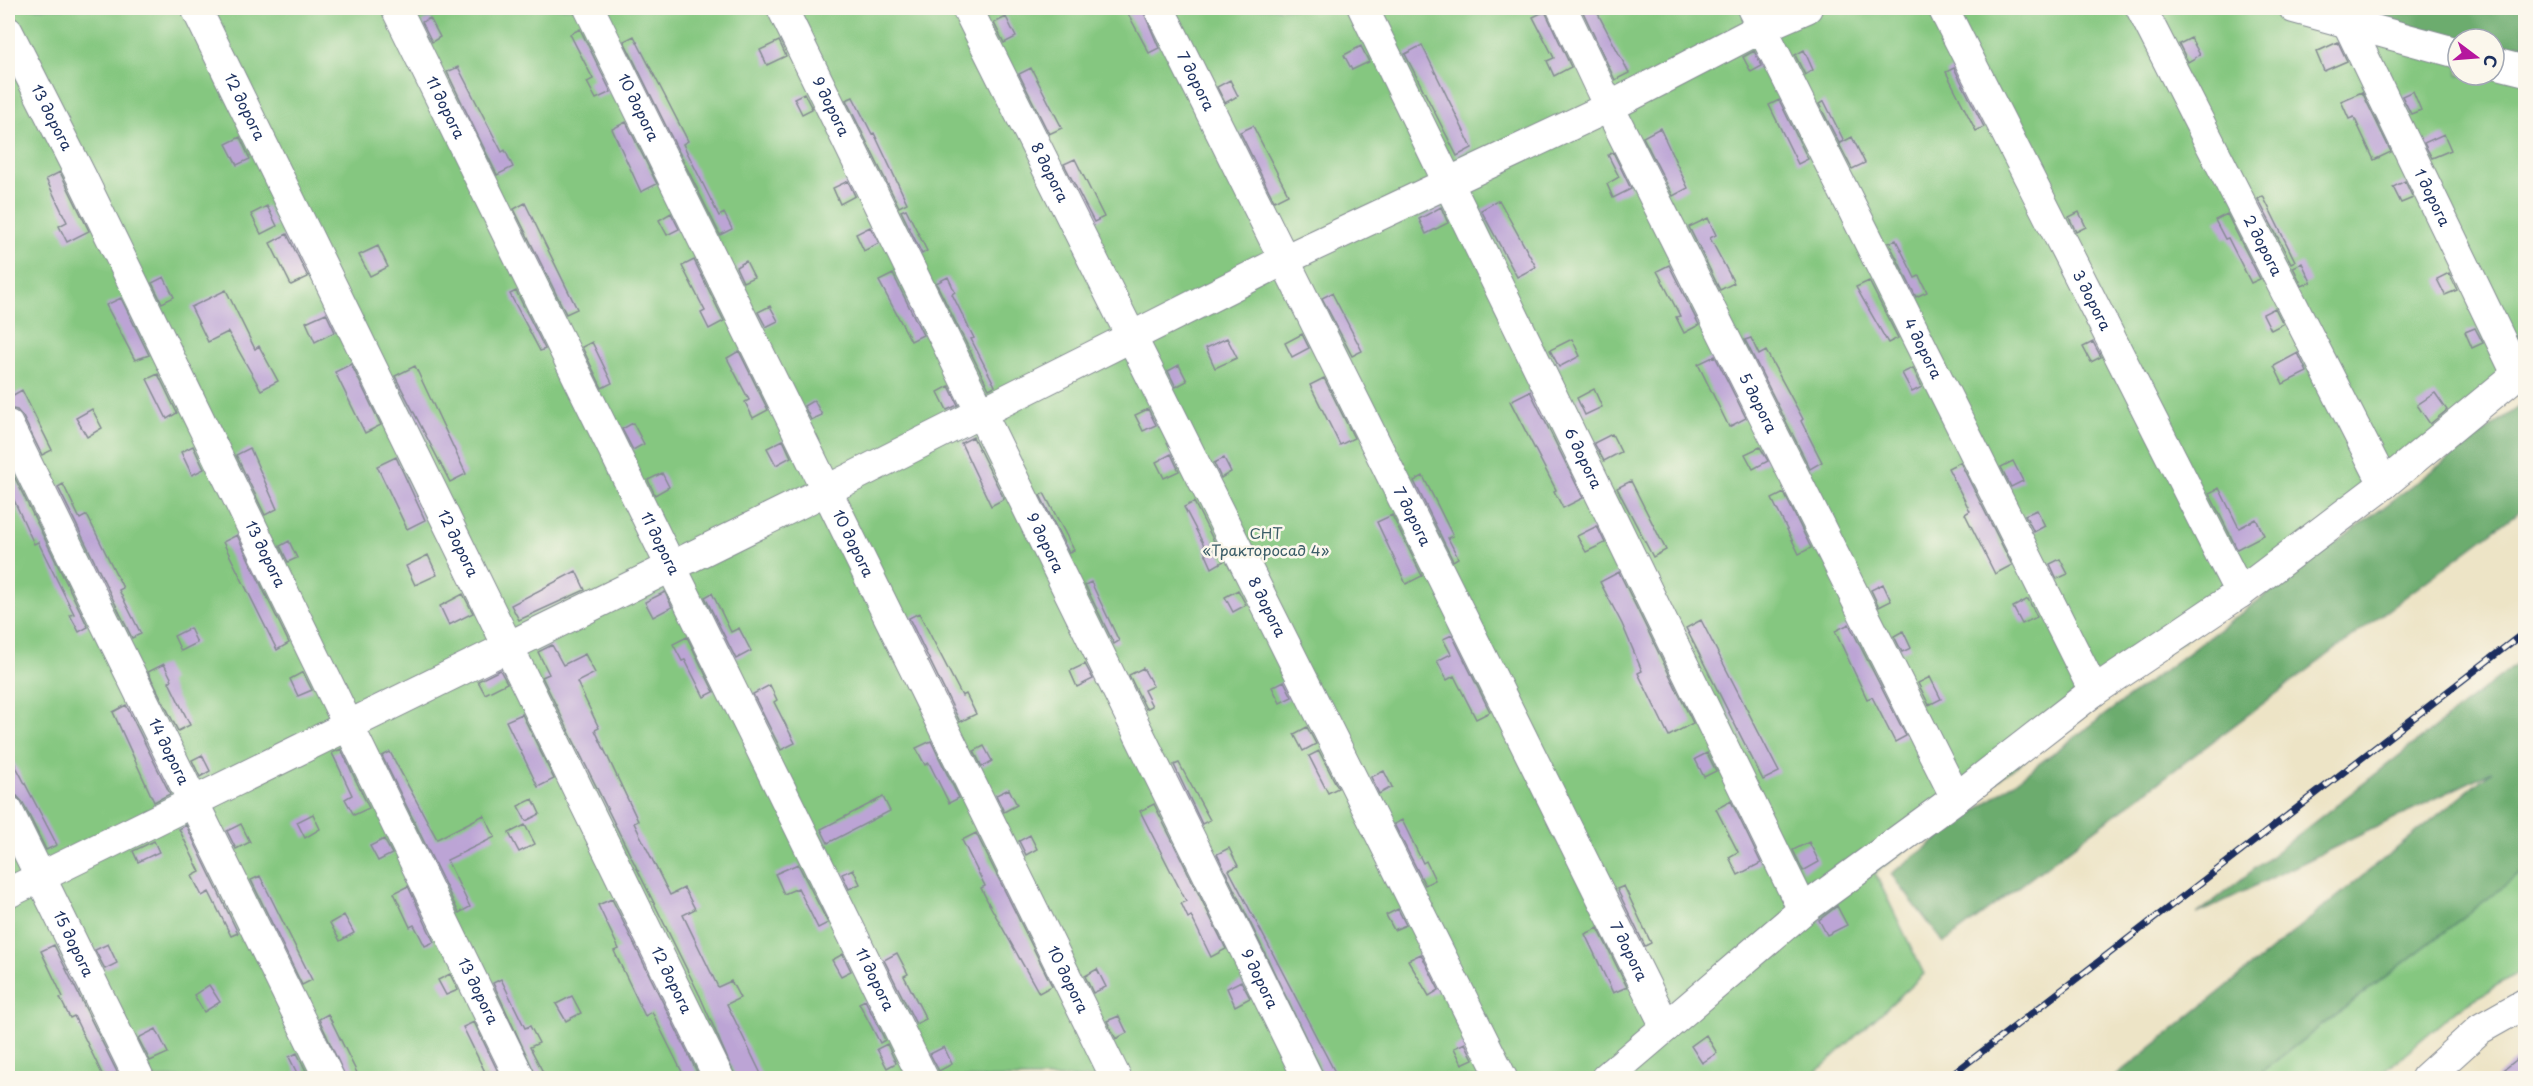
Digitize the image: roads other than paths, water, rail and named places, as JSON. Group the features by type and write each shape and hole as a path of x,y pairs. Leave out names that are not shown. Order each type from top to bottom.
{"street":[{"name":"12 дорога","path":"196,8 509,644 719,1078"},
{"name":"11 дорога","path":"396,8 922,1078"},
{"name":"10 дорога","path":"589,8 1116,1078"},
{"name":"9 дорога","path":"782,8 1308,1078"},
{"name":"8 дорога","path":"967,8 1502,1078"},
{"name":"7 дорога","path":"1160,8 1666,1027"},
{"name":"6 дорога","path":"1363,8 1803,910"},
{"name":"5 дорога","path":"1562,8 1609,107 1956,798"},
{"path":"8,893 346,724 826,490 1284,261 1448,181 1609,107 1756,18 1807,8"},
{"name":"3 дорога","path":"1943,8 2240,593"},
{"name":"2 дорога","path":"2141,8 2384,484"},
{"path":"2294,8 2446,50"},
{"name":"4 дорога","path":"1756,18 2094,691"},
{"name":"1 дорога","path":"2347,22 2521,370"},
{"name":"13 дорога","path":"8,32 82,178 520,1078"},
{"path":"2506,66 2526,71"},
{"path":"1606,1078 1803,910 1956,798 2094,691 2240,593 2384,484 2521,370"},
{"name":"14 дорога","path":"8,425 329,1078"},
{"name":"15 дорога","path":"8,811 139,1078"},
{"path":"2426,1078 2480,1029 2526,1003"}],"railway":[{"path":"1948,1078 2526,631"}],"park label":[{"name":"СНТ «Тракторосад 4»","path":"1266,542"}]}
